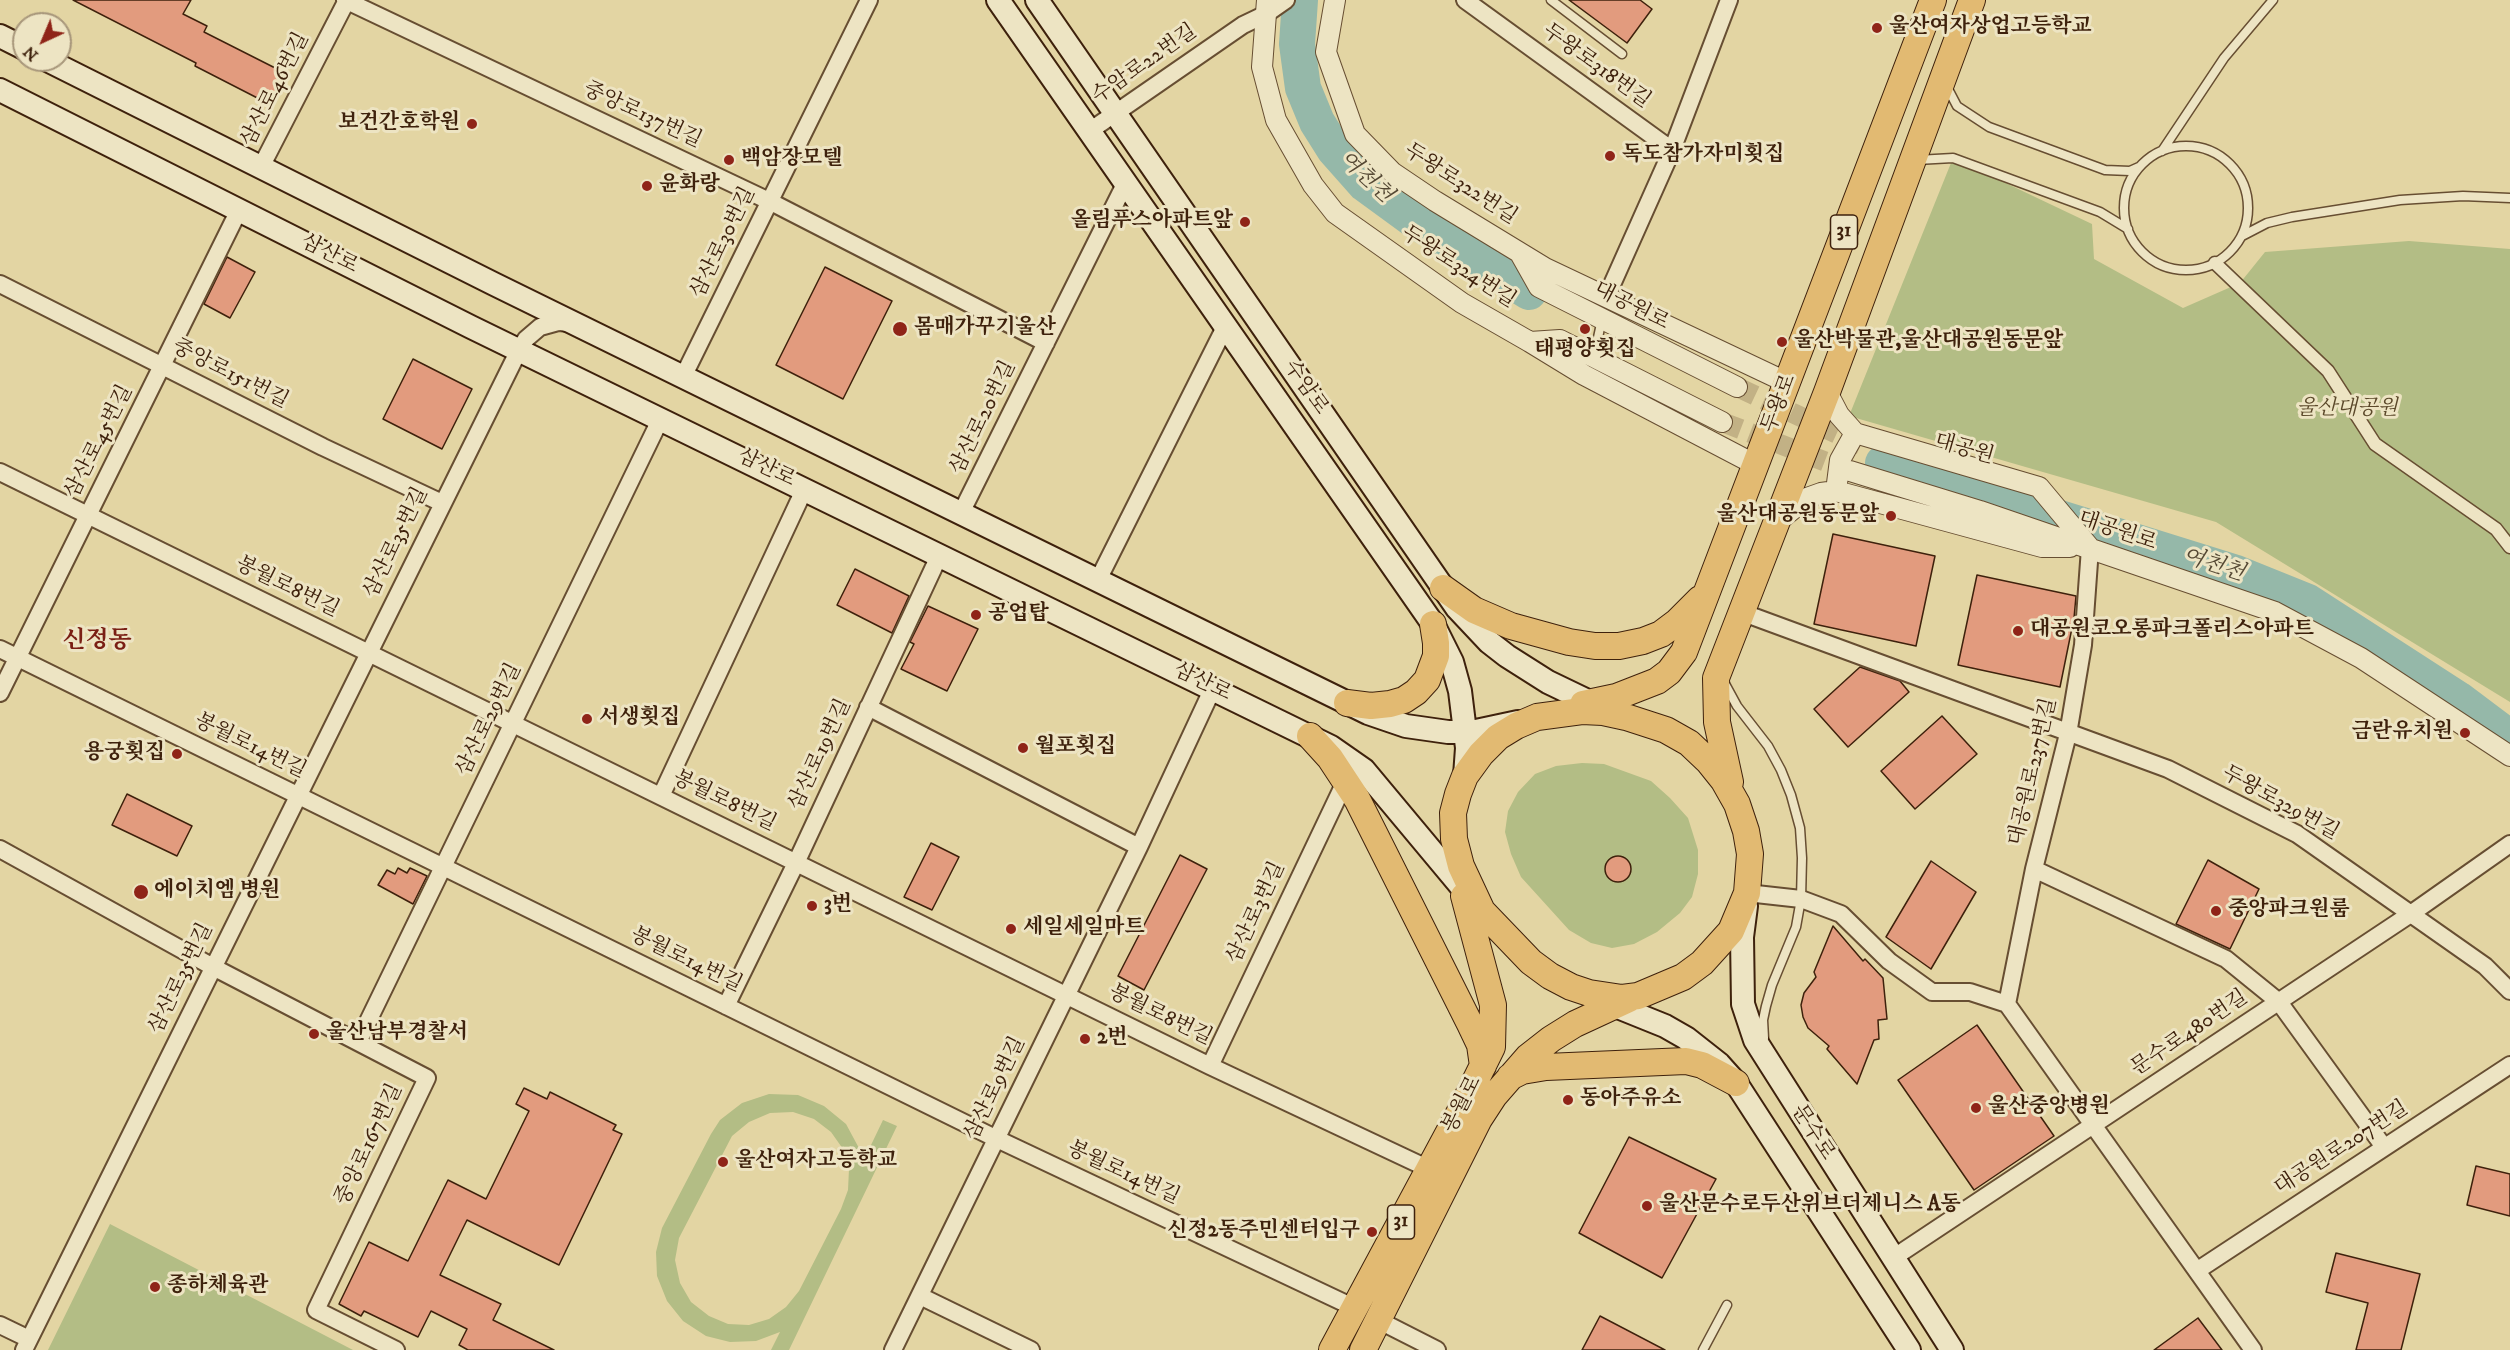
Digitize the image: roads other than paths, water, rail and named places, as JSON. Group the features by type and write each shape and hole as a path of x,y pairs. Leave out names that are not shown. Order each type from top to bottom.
{"main road":[{"name":"수암로","path":"998,0 1091,130 1433,624 1452,662 1460,691 1466,732 1465,776"},
{"name":"수암로","path":"1037,0 1443,588 1472,625 1507,656 1548,682 1590,703 1626,717"},
{"name":"두왕로","path":"1537,717 1640,689 1669,672 1684,651 1933,0"},
{"name":"봉월로","path":"1332,1350 1429,1169 1479,1119 1528,1057 1575,1024 1683,976 1702,963 1731,931 1741,911 1747,893 1750,854 1722,753 1717,722 1715,687 1721,663 1827,392 1972,0"},
{"path":"71,72 683,377 1347,703 1406,726 1427,730 1466,732 1537,717 1582,711 1603,712 1626,717 1666,730 1689,743 1708,761 1737,804"},
{"name":"삼산로","path":"0,90 519,350 940,554 1348,756 1365,770 1482,911"},
{"path":"1443,588 1474,610 1511,626 1569,642 1595,646 1619,646 1661,634 1693,608 1709,587"},
{"path":"1347,703 1371,706 1390,704 1404,700 1416,692 1427,680 1436,656 1433,624"},
{"path":"1537,717 1498,737 1481,754 1465,776 1454,813 1454,839 1461,866 1482,911 1531,962 1550,976 1571,987 1607,997 1638,996"},
{"path":"1310,736 1346,780 1470,1024 1480,1045 1483,1066"},
{"name":"봉월로","path":"1454,839 1462,888 1493,1005 1492,1047 1456,1142"},
{"name":"문수로","path":"1747,893 1742,937 1743,1004 1755,1040 1952,1350"},
{"name":"문수로","path":"1571,987 1665,1026 1686,1038 1719,1064 1736,1083 1909,1350"},
{"path":"1510,1077 1522,1071 1546,1067 1686,1061 1702,1065 1736,1083"},
{"path":"1362,1350 1378,1320 1456,1142"}],"street":[{"name":"중앙로137번길","path":"346,0 770,201 1046,344"},
{"name":"삼산로46번길","path":"261,167 346,0"},
{"name":"삼산로30번길","path":"683,377 869,0"},
{"name":"수암로22번길","path":"1091,130 1266,7 1286,0"},
{"name":"두왕로322번길","path":"1335,0 1326,52 1355,134 1392,172 1519,253 1606,298 1788,382"},
{"name":"두왕로318번길","path":"1465,0 1672,150"},
{"path":"1606,298 1672,150 1729,0"},
{"name":"두왕로324번길","path":"1266,7 1262,67 1276,120 1313,185 1335,213 1462,303 1584,375 1756,465"},
{"name":"삼산로20번길","path":"961,513 1126,182"},
{"name":"삼산로45번길","path":"0,693 239,210"},
{"name":"대공원로","path":"1519,253 1539,287 1737,387"},
{"path":"2215,263 2328,371 2375,444 2496,529 2510,547"},
{"name":"중앙로151번길","path":"0,284 323,447 442,503"},
{"name":"삼산로35번길","path":"0,1324 26,1344 519,350 526,339 540,327 558,322 576,324"},
{"path":"1098,580 1226,325"},
{"path":"1530,342 1560,340 1722,422"},
{"path":"1827,392 1839,415 1858,439 2039,487 2091,548"},
{"name":"삼산로29번길","path":"358,1042 661,418"},
{"path":"1836,491 1840,460 1858,439"},
{"name":"대공원로","path":"1850,471 1980,511 2275,612 2361,658 2510,756"},
{"name":"봉월로8번길","path":"0,472 1210,1066 1429,1169"},
{"path":"661,796 805,488"},
{"path":"1777,522 1807,498 1836,491 2042,547 2091,548"},
{"name":"대공원로237번길","path":"2007,1004 2034,869 2068,734 2083,645 2091,548"},
{"name":"삼산로19번길","path":"726,1006 796,863 940,554"},
{"name":"두왕로329번길","path":"1741,612 2168,769 2297,834 2486,966 2510,991"},
{"name":"봉월로14번길","path":"0,649 997,1140 1355,1308"},
{"name":"삼산로9번길","path":"893,1350 1067,996 1213,688"},
{"path":"868,707 1139,847"},
{"name":"삼산로3번길","path":"1210,1066 1346,780"},
{"name":"문수로480번길","path":"1893,1258 2412,913 2510,844"},
{"name":"중앙로167번길","path":"0,849 213,967 427,1078 316,1310 396,1350"},
{"path":"2034,869 2226,959 2279,1002 2384,1147"},
{"path":"1747,893 1801,898 1841,914 1889,961 1932,992 1970,992 2007,1004 2253,1350"},
{"name":"대공원로207번길","path":"2198,1270 2510,1065"},
{"path":"920,1296 1031,1350"},
{"path":"1378,1320 1437,1350"}],"lane":[{"path":"1551,0 1622,54"},
{"path":"1943,79 1957,106 1989,127 2105,170 2130,171 2162,151 2224,58 2273,0"},
{"path":"2139,167 2128,186 2125,218 2128,229 2143,253 2163,266 2184,270 2215,263 2229,253 2242,236 2248,218 2248,198 2241,178 2223,158 2202,148 2184,146 2162,151"},
{"path":"1911,161 1953,158 2100,212 2128,229"},
{"path":"2242,236 2266,223 2292,217 2400,200 2463,196 2510,198"},
{"path":"1594,357 1602,319"},
{"path":"1721,663 1722,676 1728,690 1768,746 1791,795 1800,828 1801,898 1796,927 1772,985 1763,1020 1769,1065"},
{"path":"1703,1350 1726,1305"}],"waterway":[{"name":"여천천","path":"1300,0 1297,44 1303,88 1317,122 1334,149 1365,184 1417,222 1529,292"},
{"name":"여천천","path":"1883,463 2236,573 2308,602 2458,699 2510,738"}],"tunnel":[{"path":"1737,387 1861,445"},
{"path":"1722,422 1850,471"}],"place":[{"name":"울산여자상업고등학교","path":"1877,28"},
{"name":"보건간호학원","path":"472,124"},
{"name":"독도참가자미횟집","path":"1610,156"},
{"name":"백암장모텔","path":"729,160"},
{"name":"윤화랑","path":"647,186"},
{"name":"올림푸스아파트앞","path":"1245,222"},
{"name":"몸매가꾸기울산","path":"900,329"},
{"name":"태평양횟집","path":"1585,329"},
{"name":"울산박물관,울산대공원동문앞","path":"1782,342"},
{"name":"울산대공원동문앞","path":"1891,516"},
{"name":"공업탑","path":"976,615"},
{"name":"대공원코오롱파크폴리스아파트","path":"2018,631"},
{"name":"서생횟집","path":"587,719"},
{"name":"금란유치원","path":"2465,733"},
{"name":"월포횟집","path":"1023,748"},
{"name":"용궁횟집","path":"177,754"},
{"name":"에이치엠 병원","path":"141,892"},
{"name":"3번","path":"812,906"},
{"name":"중앙파크원룸","path":"2216,911"},
{"name":"세일세일마트","path":"1011,929"},
{"name":"울산남부경찰서","path":"314,1034"},
{"name":"2번","path":"1085,1039"},
{"name":"동아주유소","path":"1568,1100"},
{"name":"울산중앙병원","path":"1976,1108"},
{"name":"울산여자고등학교","path":"723,1162"},
{"name":"울산문수로두산위브더제니스 A동","path":"1647,1206"},
{"name":"신정2동주민센터입구","path":"1372,1232"},
{"name":"종하체육관","path":"155,1287"}],"district":[{"name":"신정동","path":"97,642"}],"park label":[{"name":"울산대공원","path":"2347,410"}]}
